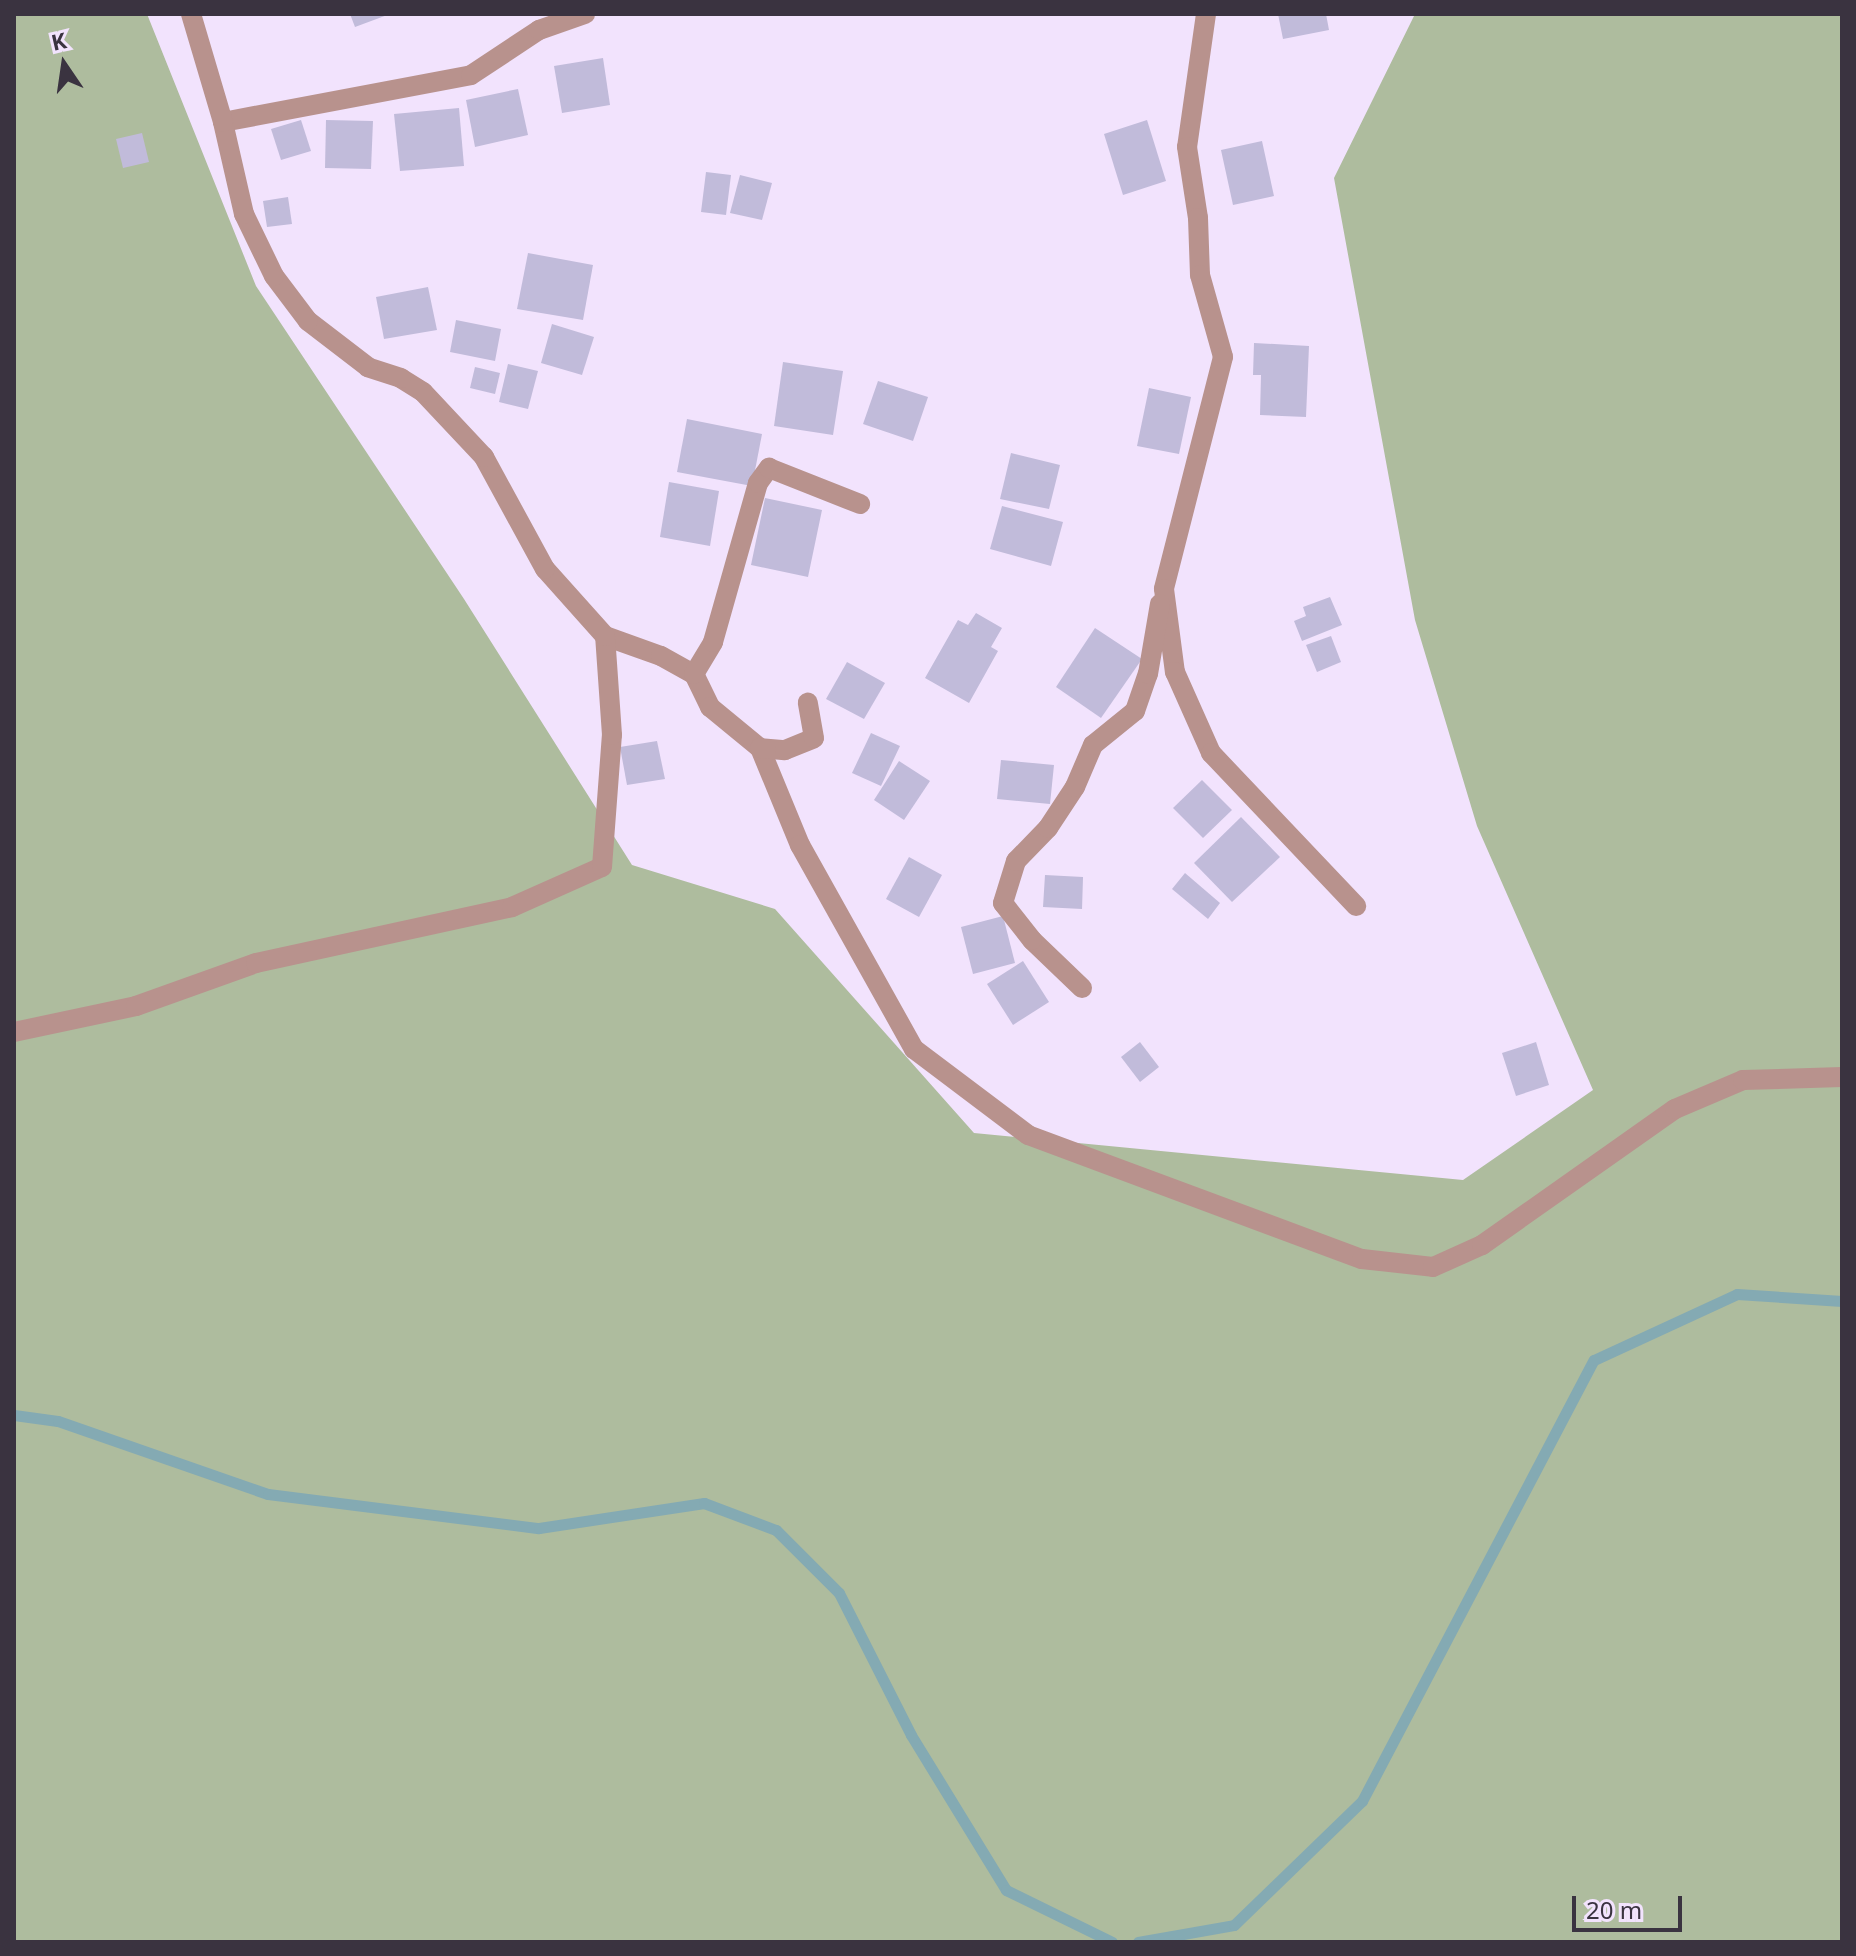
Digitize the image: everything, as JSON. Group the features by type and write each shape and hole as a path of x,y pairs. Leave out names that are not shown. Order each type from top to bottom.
{"street":[{"path":"191,14 223,122 244,214 274,276 308,321 368,367 401,378 423,392 484,457 545,569 605,636 661,656 694,674 710,707 760,748 800,845 914,1049 1028,1135 1362,1259 1433,1267 1482,1245 1675,1109 1743,1080 1842,1077"},
{"path":"525,14 539,30"},
{"path":"223,122 471,75 539,30 585,14"},
{"path":"1082,988 1032,940 1003,903 1016,861 1048,828 1075,787 1093,745 1135,711 1148,674 1164,589 1223,357 1200,275 1198,218 1187,147 1206,14"},
{"path":"694,674 713,642 758,483 769,468 860,504"},
{"path":"1164,589 1175,672 1211,753 1356,906"},
{"path":"14,1032 136,1006 256,963 512,907 602,867 612,735 605,636"},
{"path":"760,748 785,750 814,738 808,703"}],"green space":[{"path":"14,14 147,14 256,286 464,599 632,865 775,909 974,1133 1463,1180 1593,1090 1477,826 1415,620 1334,178 1415,14 1842,14 1842,1942 14,1942"}],"building":[{"path":"350,14 390,14 355,27"},
{"path":"1278,14 1326,14 1329,30 1283,39"},
{"path":"603,58 610,105 562,113 554,66"},
{"path":"518,89 528,135 475,147 466,100"},
{"path":"459,108 464,166 400,171 394,114"},
{"path":"301,120 311,151 281,160 271,129"},
{"path":"326,120 373,121 371,169 325,168"},
{"path":"1147,120 1166,181 1123,195 1104,134"},
{"path":"142,133 149,162 123,168 116,139"},
{"path":"1262,141 1274,196 1233,205 1221,150"},
{"path":"706,172 731,175 726,215 701,212"},
{"path":"740,175 772,183 762,220 730,213"},
{"path":"288,197 292,224 267,227 263,201"},
{"path":"528,253 593,265 583,320 517,309"},
{"path":"428,287 437,330 384,339 376,297"},
{"path":"456,320 501,329 495,361 450,352"},
{"path":"552,324 594,337 582,375 541,363"},
{"path":"1254,343 1309,346 1306,417 1260,415 1261,375 1253,375"},
{"path":"783,362 843,371 833,435 774,426"},
{"path":"508,364 538,371 528,409 499,402"},
{"path":"475,367 500,373 495,394 470,388"},
{"path":"878,381 928,397 913,441 863,424"},
{"path":"1149,388 1191,397 1179,454 1137,446"},
{"path":"687,419 762,434 752,486 677,472"},
{"path":"1011,453 1060,465 1049,509 1000,499"},
{"path":"669,482 719,491 710,546 660,537"},
{"path":"765,498 822,510 808,577 751,565"},
{"path":"1002,506 1063,522 1051,566 990,549"},
{"path":"1330,597 1342,625 1302,641 1294,621 1306,616 1303,607"},
{"path":"976,613 1002,628 991,647 998,651 969,703 925,678 958,620 968,625"},
{"path":"1095,628 1142,659 1101,718 1056,687"},
{"path":"1331,636 1341,662 1317,672 1306,645"},
{"path":"847,662 885,683 864,719 826,699"},
{"path":"871,733 900,746 881,786 852,773"},
{"path":"657,741 665,779 627,785 620,747"},
{"path":"1001,760 1054,765 1050,804 997,799"},
{"path":"899,761 930,781 904,820 874,800"},
{"path":"1202,780 1232,810 1203,838 1173,808"},
{"path":"1241,817 1280,857 1232,902 1194,863"},
{"path":"909,857 942,875 919,917 886,899"},
{"path":"1185,873 1220,903 1208,919 1172,889"},
{"path":"1045,875 1083,877 1082,909 1043,907"},
{"path":"1003,916 1015,963 973,974 961,927"},
{"path":"1023,961 1049,1002 1013,1025 987,984"},
{"path":"1140,1042 1159,1067 1140,1082 1121,1057"},
{"path":"1536,1042 1549,1085 1516,1096 1502,1053"}],"waterway":[{"path":"1138,1942 1234,1925 1362,1801 1594,1360 1737,1294 1842,1301"},
{"path":"14,1415 58,1421 268,1494 539,1528 704,1503 776,1530 839,1593 911,1735 1006,1890 1112,1942"}]}
